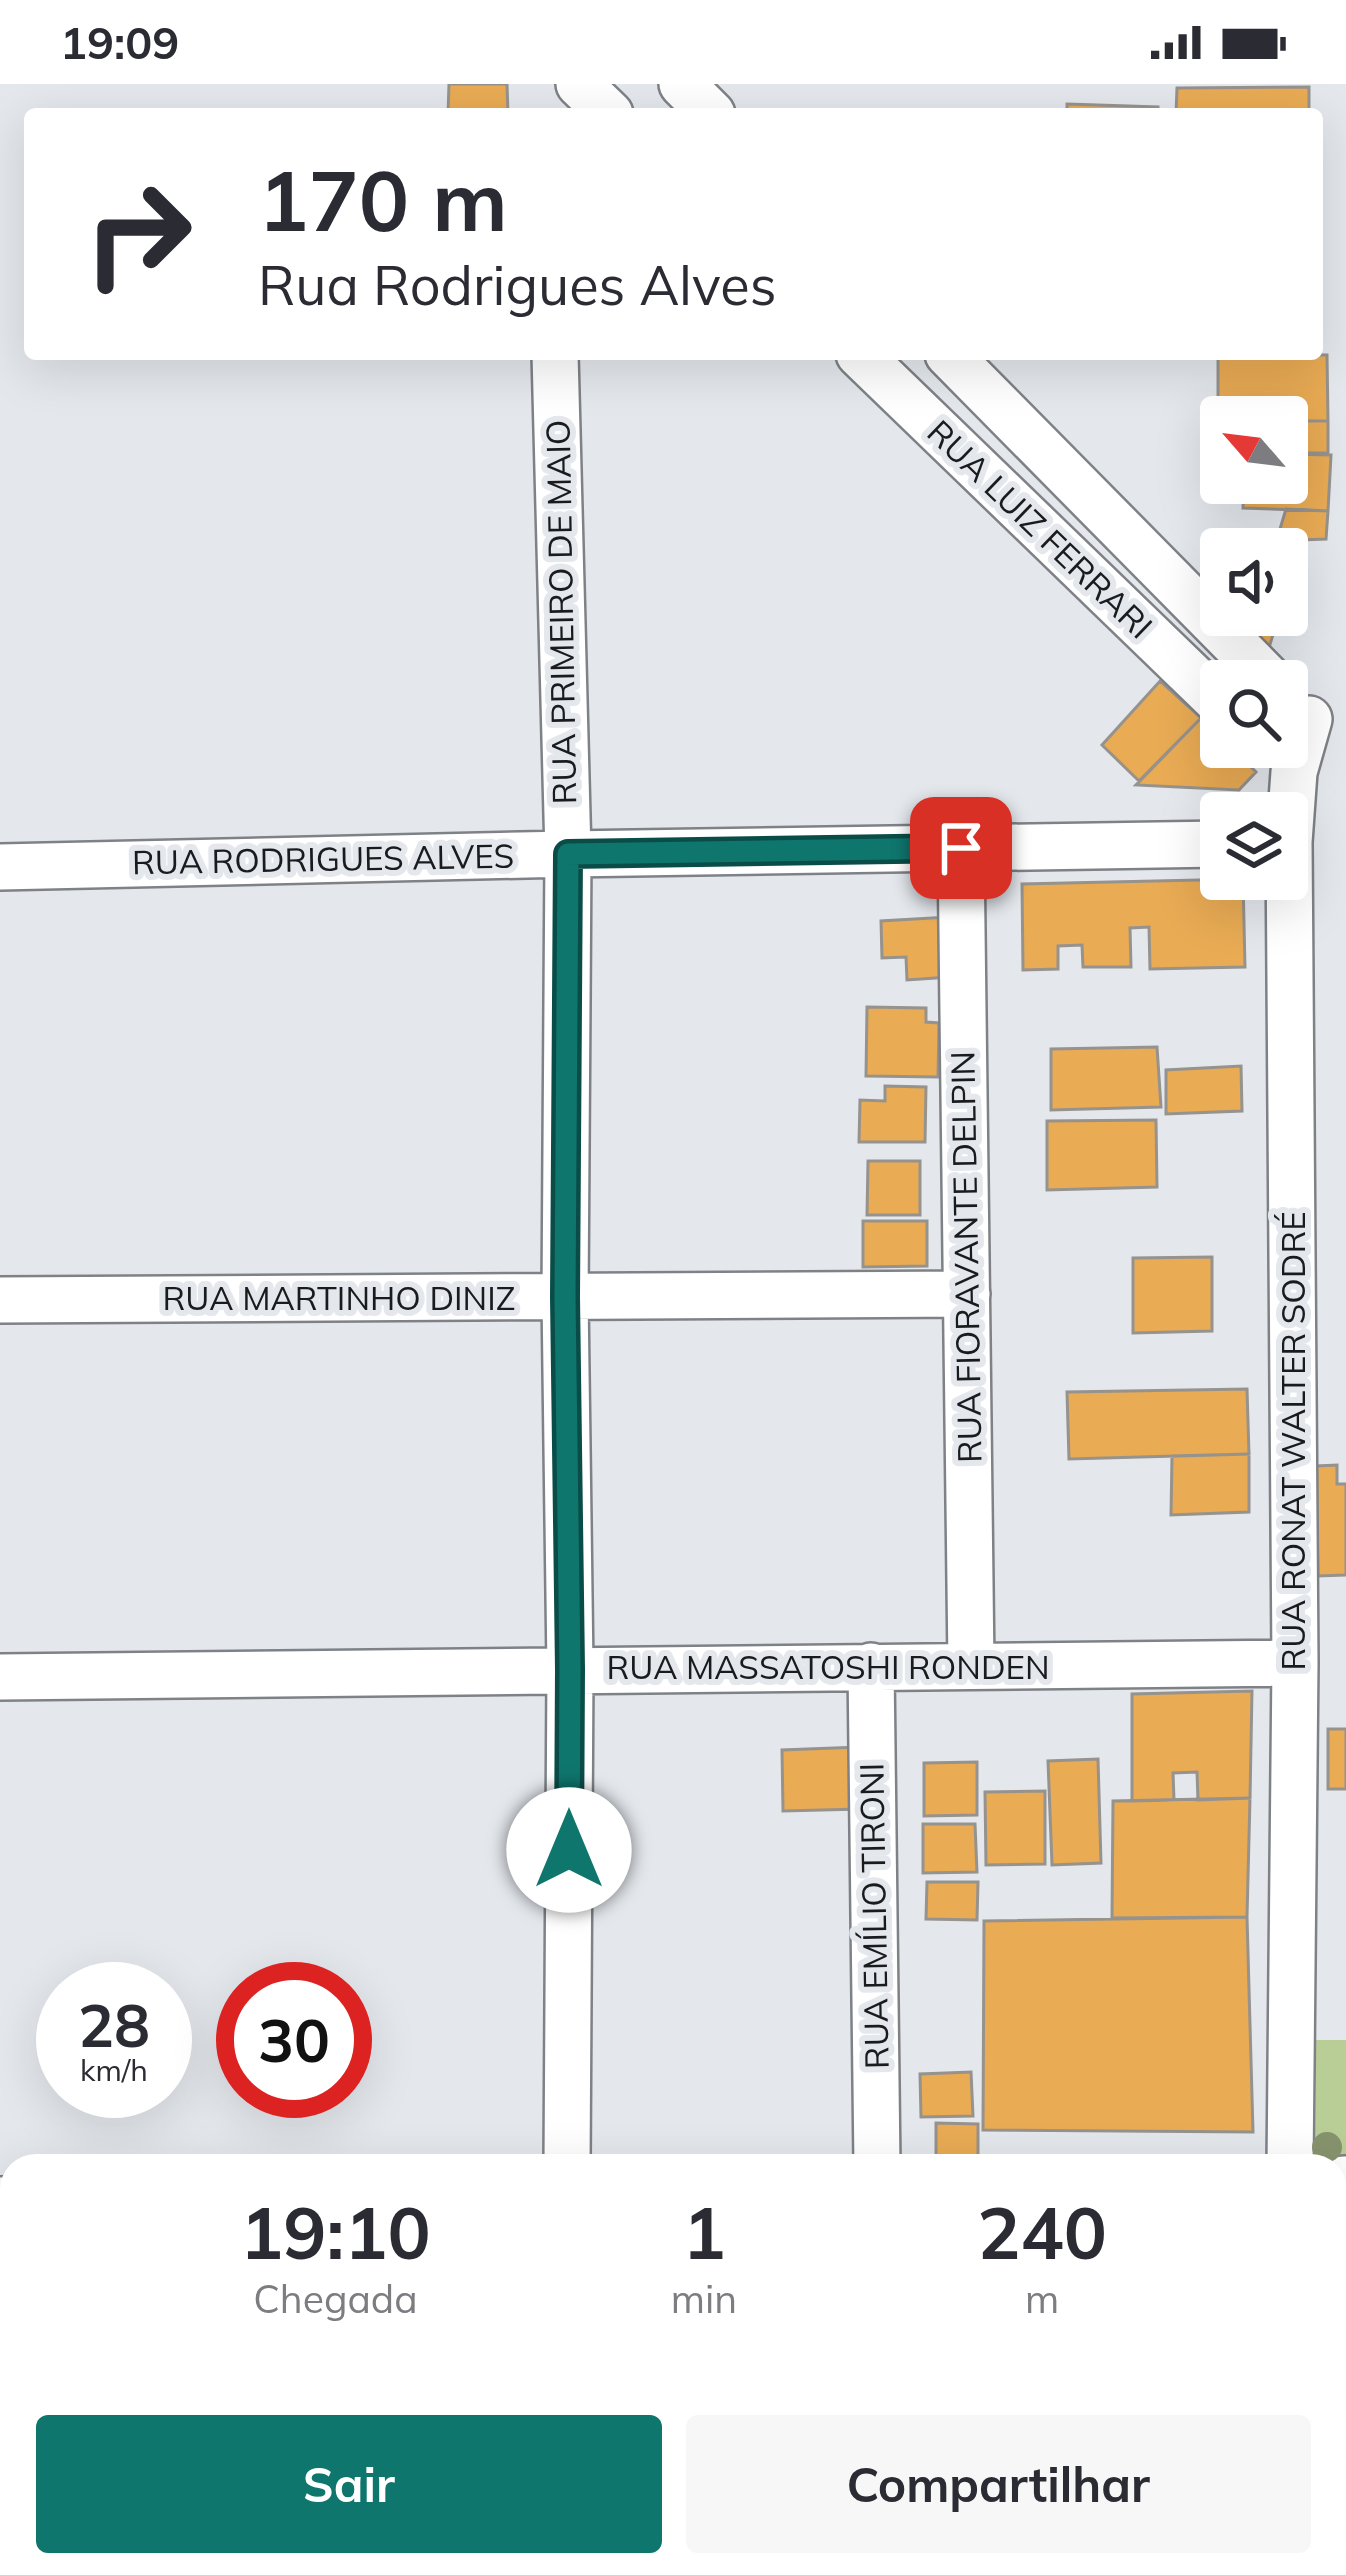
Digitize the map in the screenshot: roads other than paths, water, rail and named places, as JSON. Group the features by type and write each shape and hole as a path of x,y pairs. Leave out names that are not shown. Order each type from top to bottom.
{"street":[{"path":"682,84 706,108"},
{"name":"RUA PRIMEIRO DE MAIO","path":"555,360 568,854 567,2154"},
{"name":"RUA LUIZ FERRARI","path":"865,360 1200,684"},
{"name":"RUA LUIZ FERRARI","path":"954,360 1250,660"},
{"name":"RUA RODRIGUES ALVES","path":"0,867 1200,844"},
{"name":"RUA FIORAVANTE DELPIN","path":"961,848 971,1666"},
{"name":"RUA RONAT WALTER SODRÉ","path":"1288,900 1295,1663 1290,2154"},
{"name":"RUA MARTINHO DINIZ","path":"0,1300 967,1294"},
{"name":"RUA MASSATOSHI RONDEN","path":"0,1677 1295,1663"},
{"name":"RUA EMÍLIO TIRONI","path":"871,1666 877,2154"}]}
